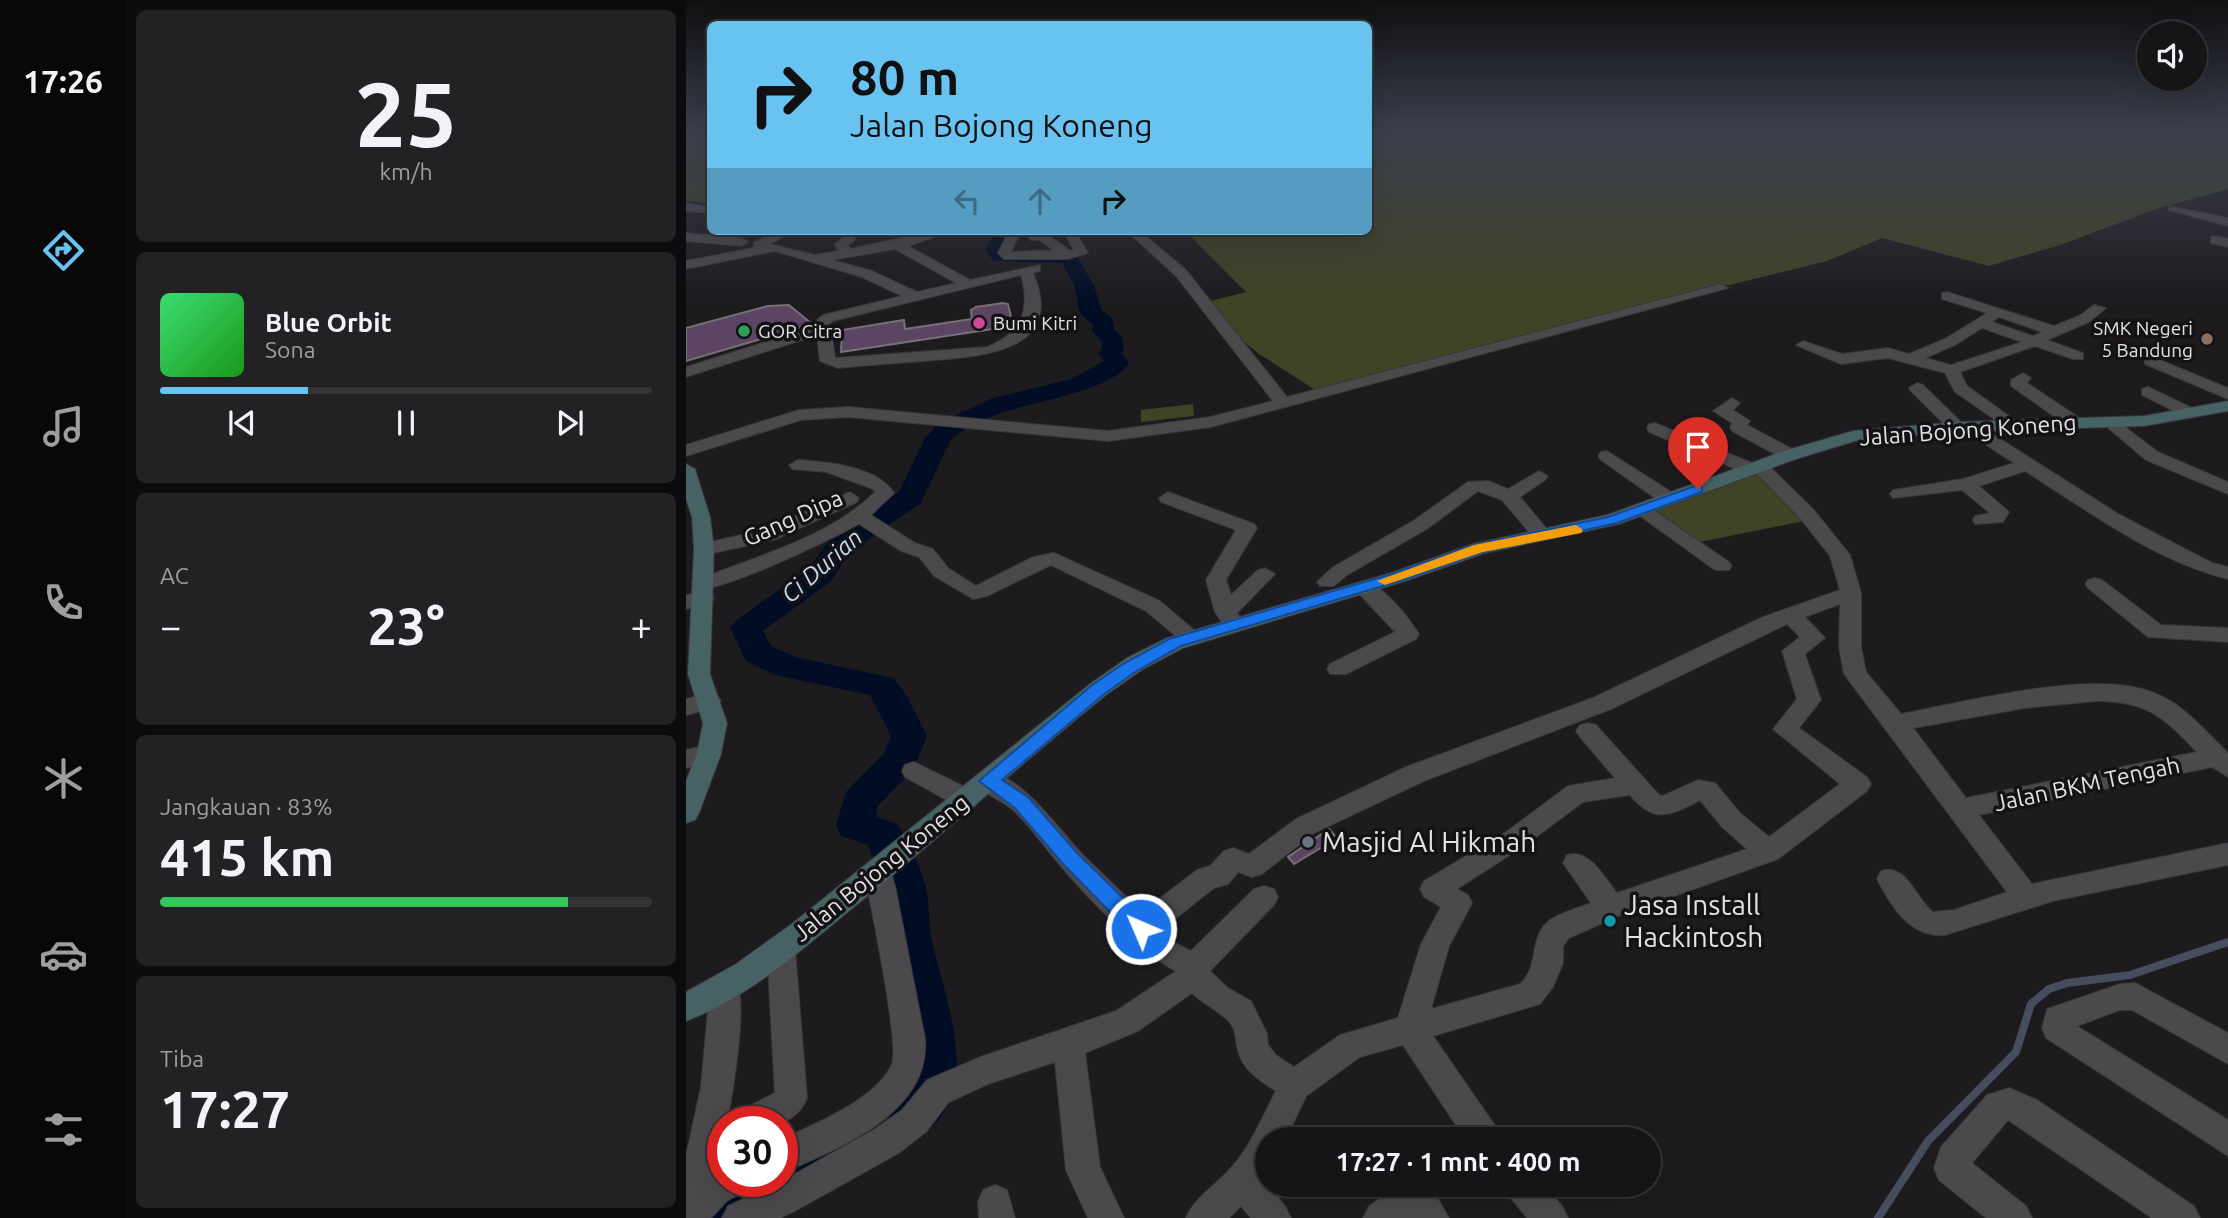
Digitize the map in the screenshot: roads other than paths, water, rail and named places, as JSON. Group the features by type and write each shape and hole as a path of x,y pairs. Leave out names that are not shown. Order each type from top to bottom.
{"street":[{"path":"686,207 707,210"},
{"path":"2173,208 2226,220"},
{"path":"686,236 707,226"},
{"path":"765,247 757,245 779,235"},
{"path":"846,254 841,244 851,237 848,235"},
{"path":"818,258 897,245 935,235"},
{"path":"1013,235 1004,253 1009,256 1082,253 1071,235"},
{"path":"1032,235 1042,236 1068,255"},
{"path":"1138,235 1181,273 1283,403"},
{"path":"686,236 742,242"},
{"path":"897,245 968,284"},
{"path":"686,265 775,247 881,279 916,297"},
{"path":"1031,271 1031,319 1009,342 989,351 828,361 823,321 835,315 968,284 1031,271"},
{"path":"686,451 799,415 848,412 1124,435 1224,419 1721,288"},
{"path":"1947,296 2054,331"},
{"path":"1803,345 1842,359 1881,353 1912,358 1951,370 2019,349 2084,319 2099,308"},
{"path":"1912,358 1950,342 1998,312"},
{"path":"1987,325 2078,356"},
{"path":"686,372 823,329"},
{"path":"2150,361 2228,394"},
{"path":"1951,370 1961,389 2010,425"},
{"path":"2023,378 2017,383 2075,423"},
{"path":"1917,388 1963,427 2029,464 2154,542 2228,573"},
{"path":"2148,392 2190,413"},
{"path":"1732,403 1721,411 1742,421 1738,428 1790,455"},
{"name":"Jalan Bojong Koneng","path":"686,1007 725,987 781,949 934,829 966,799 1129,668 1157,651 1230,618 1363,587 1480,548 1577,529 1643,509 1790,455 1869,433 2112,422 2228,406"},
{"path":"2112,422 2156,458 2228,489"},
{"path":"1656,428 1755,468 1807,514 1840,555 1851,593 1850,647 1855,674 1896,723 2025,897"},
{"path":"1607,456 1669,499"},
{"path":"1899,494 1966,484 2029,464"},
{"name":"Gang Dipa","path":"698,595 863,515 885,493 880,485 828,467 798,465"},
{"path":"1509,496 1539,477"},
{"path":"686,813 697,756 715,723 699,674 698,544 701,517 688,479"},
{"path":"1966,484 2000,512 1996,518 1982,520"},
{"path":"1327,582 1340,571 1420,525 1474,486 1488,486 1509,496 1541,534"},
{"path":"1168,498 1247,528 1216,580 1230,618"},
{"path":"1643,509 1722,566"},
{"path":"698,544 769,535 863,515 908,547 926,553 941,572 973,593 980,592 1040,561 1054,559 1153,606 1191,637"},
{"path":"1230,618 1265,574"},
{"path":"2095,584 2155,632 2228,635"},
{"path":"1338,669 1408,634 1396,617 1363,587"},
{"path":"1141,929 1207,878 1218,876 1233,859 1252,866 1305,826 1415,774 1603,704 1791,615 1851,593"},
{"path":"1275,1127 1296,1085 1351,1045 1534,992 1548,962 1549,943 1559,929 1611,907 1769,852 1858,784 1785,729 1810,700 1793,651 1814,638 1791,615"},
{"path":"1896,723 2082,693 2136,694 2162,708 2222,763"},
{"path":"686,707 709,701"},
{"path":"1588,731 1644,794 1666,806 1698,789 1706,790 1731,820 1769,852"},
{"name":"Jalan BKM Tengah","path":"1958,810 2222,763"},
{"path":"914,771 966,799"},
{"path":"988,781 1022,803 1071,860 1165,952 1195,971 1217,998 1240,1011 1252,1034 1254,1050 1265,1066 1296,1085"},
{"path":"1475,1127 1410,1029 1435,944 1458,903 1436,892 1435,887 1515,839 1577,793 1644,794"},
{"path":"1891,879 1922,919 1930,924 1974,915 2025,897 2228,854"},
{"path":"1576,863 1611,907"},
{"path":"798,1148 854,1122 881,1101 907,1068 910,1057 883,868"},
{"path":"740,1218 783,1199 887,1141 914,1121 938,1091 983,1071 1068,1041 1089,1037 1127,1021 1195,971 1219,939 1240,924 1264,897"},
{"path":"781,949 791,1098 785,1106"},
{"path":"718,1106 725,987"},
{"path":"2228,1049 2144,999 2120,997 2057,1018 2057,1028 2062,1034 2228,1139"},
{"path":"1068,1041 1083,1170 1106,1218"},
{"path":"2014,1218 1951,1168 1953,1159 1998,1105 2009,1104 2025,1111 2182,1218"},
{"path":"694,1184 707,1157"},
{"path":"1204,1218 1243,1181 1255,1162"},
{"path":"1243,1181 1273,1218"},
{"path":"687,1218 707,1197"},
{"path":"1532,1197 1550,1218"},
{"path":"1381,1218 1407,1199 1425,1200"}],"waterway":[{"name":"Ci Durian","path":"686,206 707,209"},
{"name":"Ci Durian","path":"912,1114 927,1099 933,1065 930,1019 910,939 905,887 884,835 855,825 859,802 900,760 909,736 889,695 881,686 787,667 758,653 746,628 820,575 839,546 911,497 938,438 948,428 1002,403 1079,384 1118,363 1109,354 1113,349 1112,338 1103,331 1104,323 1091,313 1084,285 1069,259 1055,256 1001,257 995,250 1004,235"},
{"path":"1878,1218 1928,1141 2016,1052 2031,1004 2049,989 2067,983 2130,975 2228,942"},
{"name":"Ci Durian","path":"798,1170 846,1151"},
{"name":"Ci Durian","path":"715,1218 735,1197"}],"place":[{"name":"Bumi Kitri","path":"979,323"},
{"name":"GOR Citra","path":"744,331"},
{"name":"SMK Negeri 5 Bandung","path":"2207,339"},
{"name":"Masjid Al Hikmah","path":"1308,842"},
{"name":"Jasa Install Hackintosh","path":"1610,921"}]}
